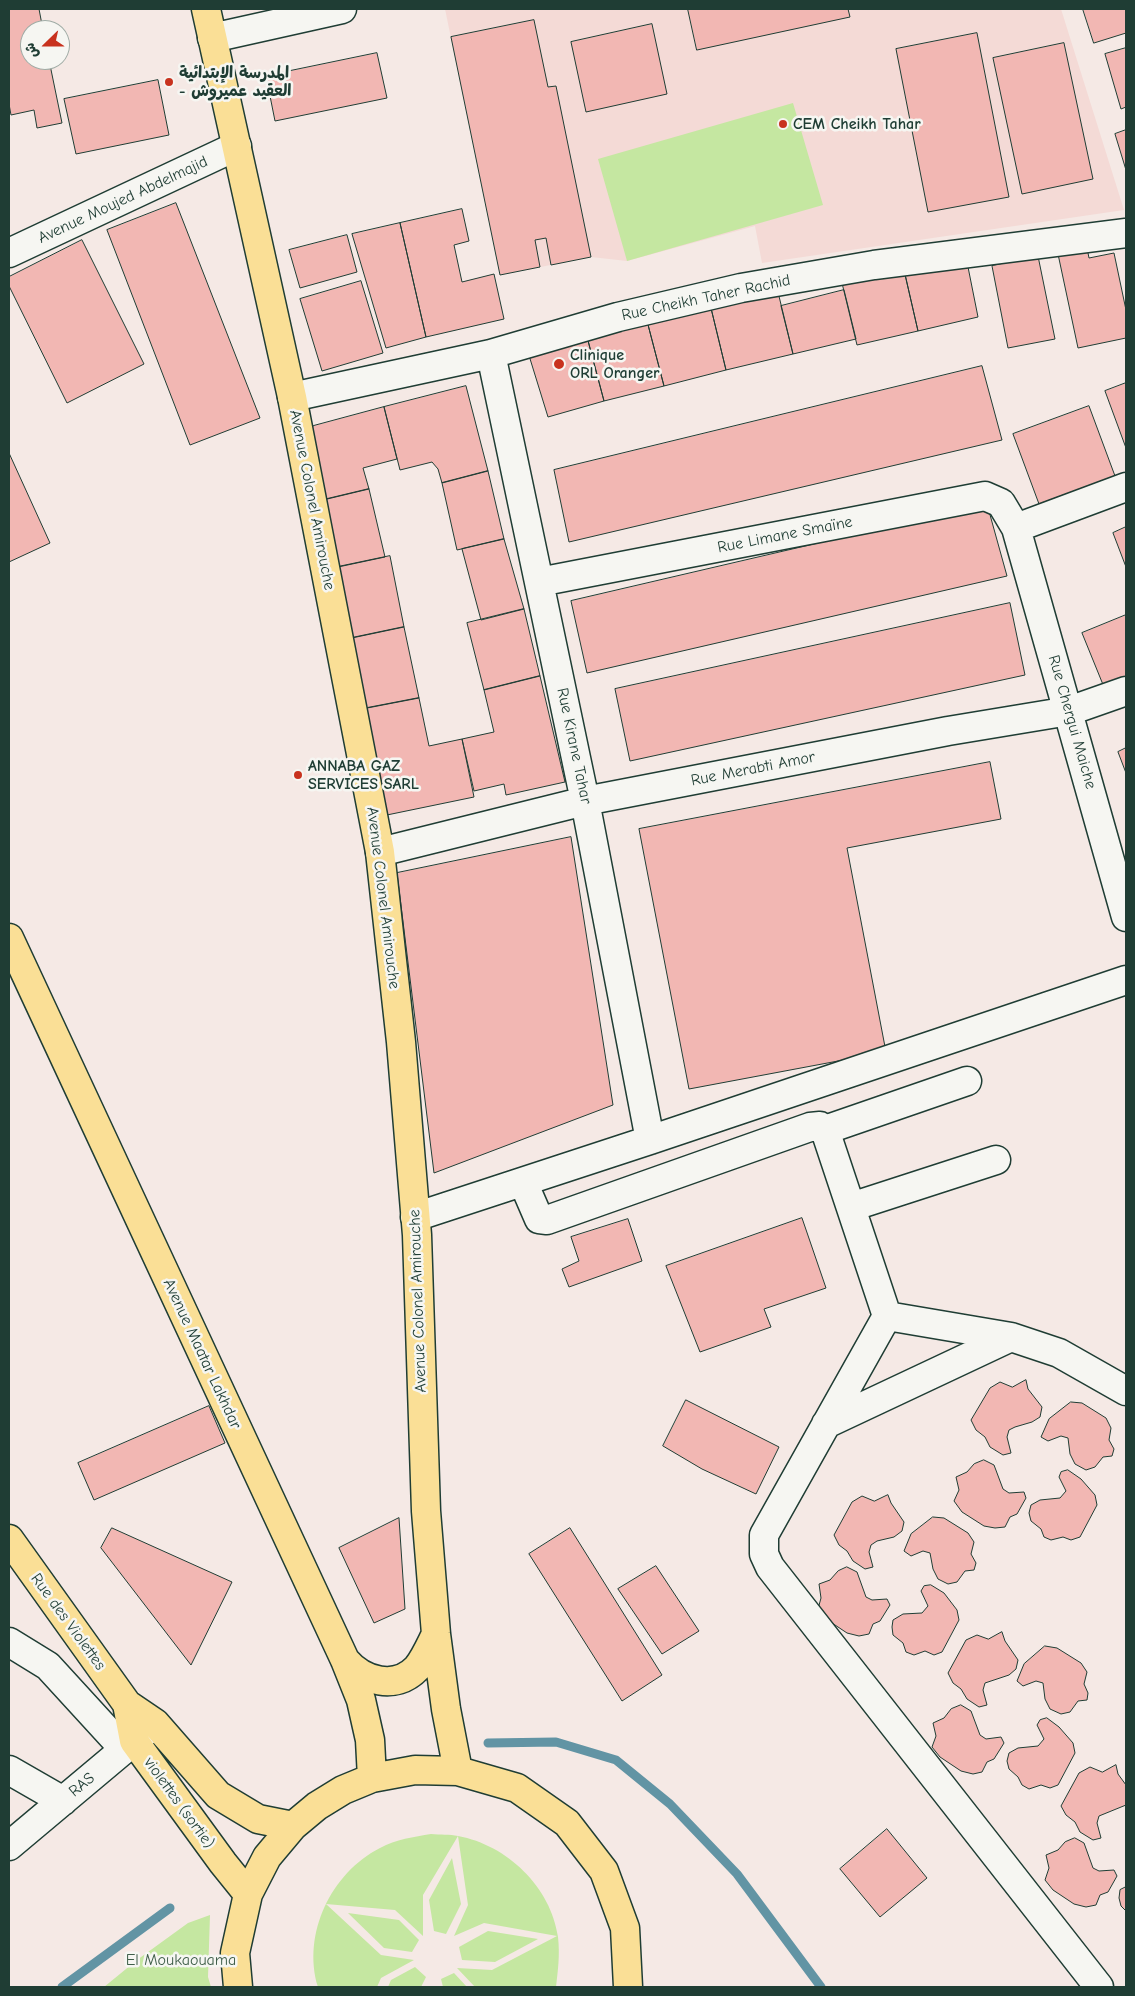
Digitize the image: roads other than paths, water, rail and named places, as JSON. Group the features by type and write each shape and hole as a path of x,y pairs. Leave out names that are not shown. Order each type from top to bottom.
{"main road":[{"name":"Avenue Colonel Amirouche","path":"206,9 292,397 380,852 401,1042 415,1217 426,1511 436,1634 446,1709 458,1771"},
{"name":"Avenue Maatar Lakhdar","path":"9,938 345,1660 361,1700 370,1740 372,1778"},
{"name":"Rue des Violettes","path":"9,1539 127,1704"},
{"path":"345,1660 354,1670 365,1677 378,1681 391,1681 404,1677 415,1670 436,1634"},
{"path":"127,1704 155,1723 218,1795 258,1819 293,1826"},
{"name":"violettes (sortie)","path":"127,1704 129,1745 248,1894"},
{"path":"238,1987 235,1953 248,1894 267,1857 293,1826 317,1806 336,1794 372,1778 415,1770 458,1771 517,1788 567,1823 604,1871 625,1928 628,1987"}],"street":[{"path":"212,38 342,9"},
{"name":"Avenue Moujed Abdelmajid","path":"9,253 237,146"},
{"name":"Rue Cheikh Taher Rachid","path":"292,397 491,354 618,316 741,288 874,265 1126,233"},
{"name":"Rue Kirane Tahar","path":"491,354 585,801 650,1140"},
{"path":"1016,528 1126,487"},
{"name":"Rue Limane Smaïne","path":"539,582 986,496 1001,503 1016,528"},
{"name":"Rue Chergui Maiche","path":"1016,528 1126,917"},
{"name":"Rue Merabti Amor","path":"380,852 585,801 1069,711 1126,691"},
{"path":"415,1217 1126,980"},
{"path":"826,1130 967,1081"},
{"path":"523,1182 539,1219 547,1220 810,1127 820,1126 826,1130 887,1316 764,1536 764,1554 770,1567 1099,1987"},
{"path":"851,1207 996,1160"},
{"path":"887,1316 1011,1337 1058,1353 1126,1391"},
{"path":"826,1424 1011,1337"},
{"path":"9,1642 48,1666 129,1745"},
{"name":"RAS","path":"9,1846 155,1723"},
{"path":"9,1770 63,1802"}],"waterway":[{"path":"488,1743 556,1742 616,1760 670,1804 737,1874 821,1987"},
{"path":"62,1987 170,1908"}],"place":[{"name":"المدرسة الإبتدائية - العقيد عميروش","path":"169,82"},
{"name":"CEM Cheikh Tahar","path":"783,124"},
{"name":"Clinique ORL Oranger","path":"559,364"},
{"name":"ANNABA GAZ SERVICES SARL","path":"298,775"}],"park label":[{"name":"El Moukaouama","path":"181,1960"}]}
